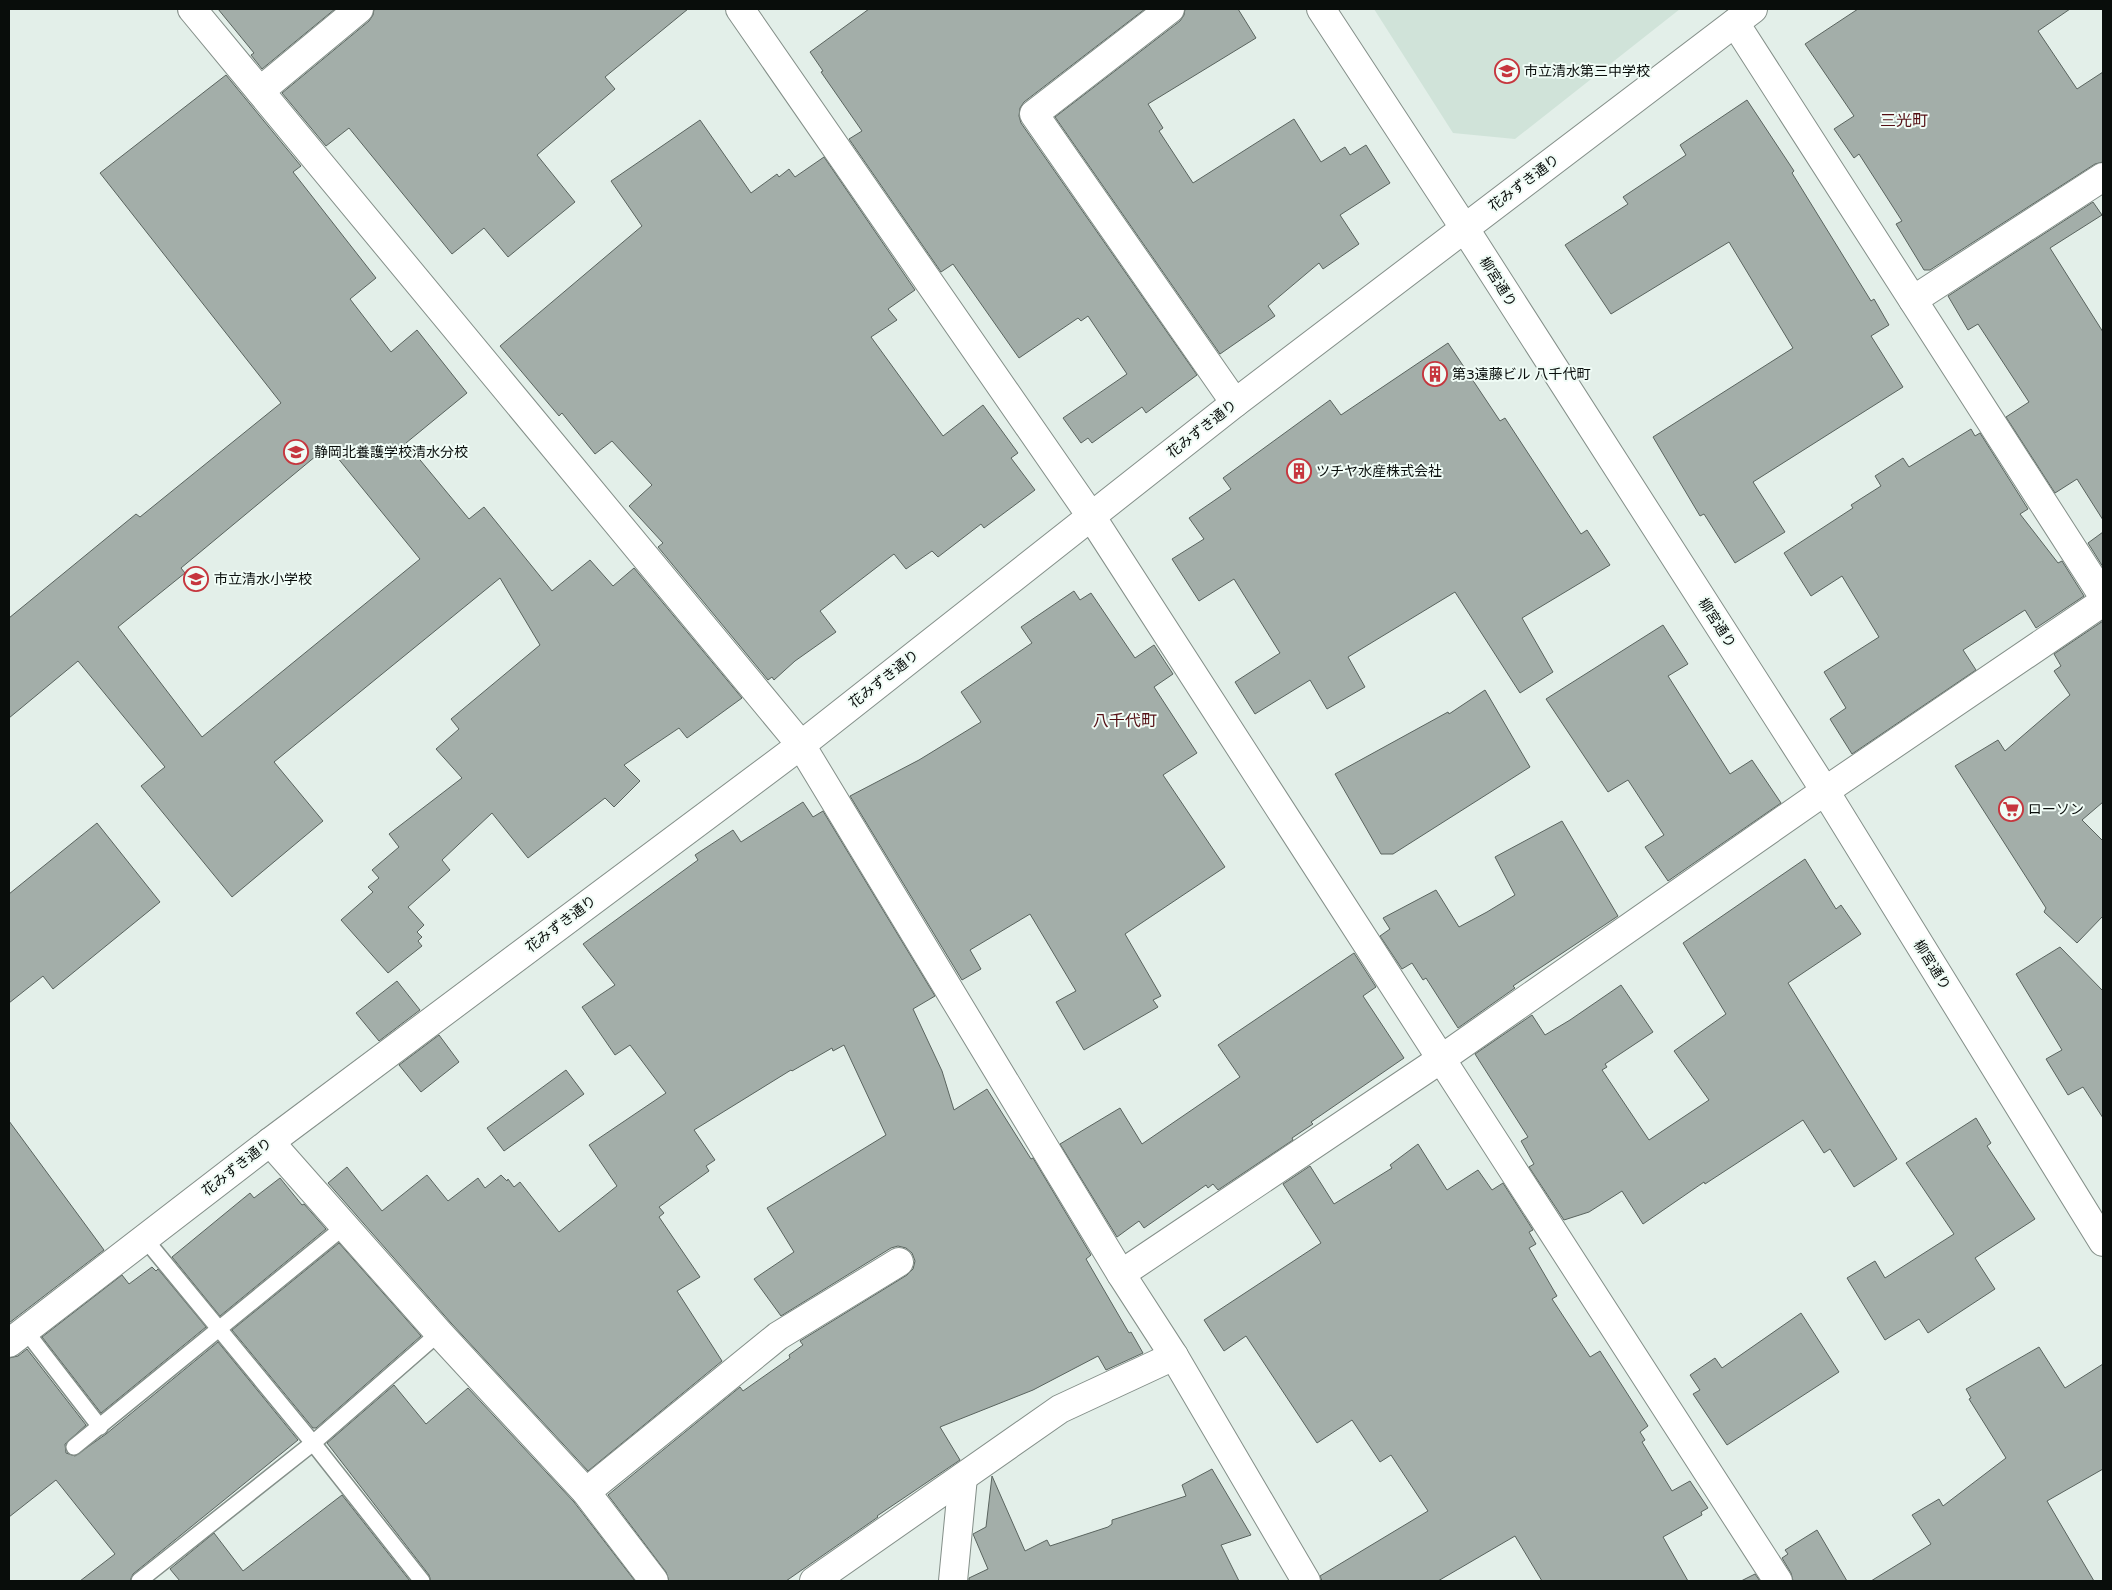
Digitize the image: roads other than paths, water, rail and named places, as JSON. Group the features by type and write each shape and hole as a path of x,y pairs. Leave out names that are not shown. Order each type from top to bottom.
{"street":[{"path":"192,9 801,745 1121,1274 1174,1356 1306,1581"},
{"path":"260,91 359,9"},
{"path":"740,9 1090,516 1778,1581"},
{"path":"1170,9 1034,114 1235,403"},
{"name":"柳宮通り","path":"1321,9 1465,229 1825,791 2103,1242"},
{"path":"1744,16 1913,300 2103,596"},
{"name":"花みずき通り","path":"17,1336 270,1142 801,745 1235,403 1744,16"},
{"path":"1913,300 2103,177"},
{"path":"1121,1274 1441,1059 1825,791 2103,602"},
{"path":"270,1142 438,1333 586,1492 654,1581"},
{"path":"586,1492 778,1336 899,1262"},
{"path":"814,1581 1060,1409 1174,1356"},
{"path":"953,1581 963,1477"}],"lane":[{"path":"74,1448 345,1226"},
{"path":"144,1240 313,1443 422,1581"},
{"path":"139,1581 313,1443 438,1333"},
{"path":"17,1336 100,1427"}],"place":[{"name":"市立清水第三中学校","path":"1507,71"},
{"name":"第3遠藤ビル 八千代町","path":"1435,374"},
{"name":"静岡北養護学校清水分校","path":"296,452"},
{"name":"ツチヤ水産株式会社","path":"1299,471"},
{"name":"市立清水小学校","path":"196,579"},
{"name":"ローソン","path":"2011,809"}],"district":[{"name":"三光町","path":"1904,121"},
{"name":"八千代町","path":"1125,721"}]}
